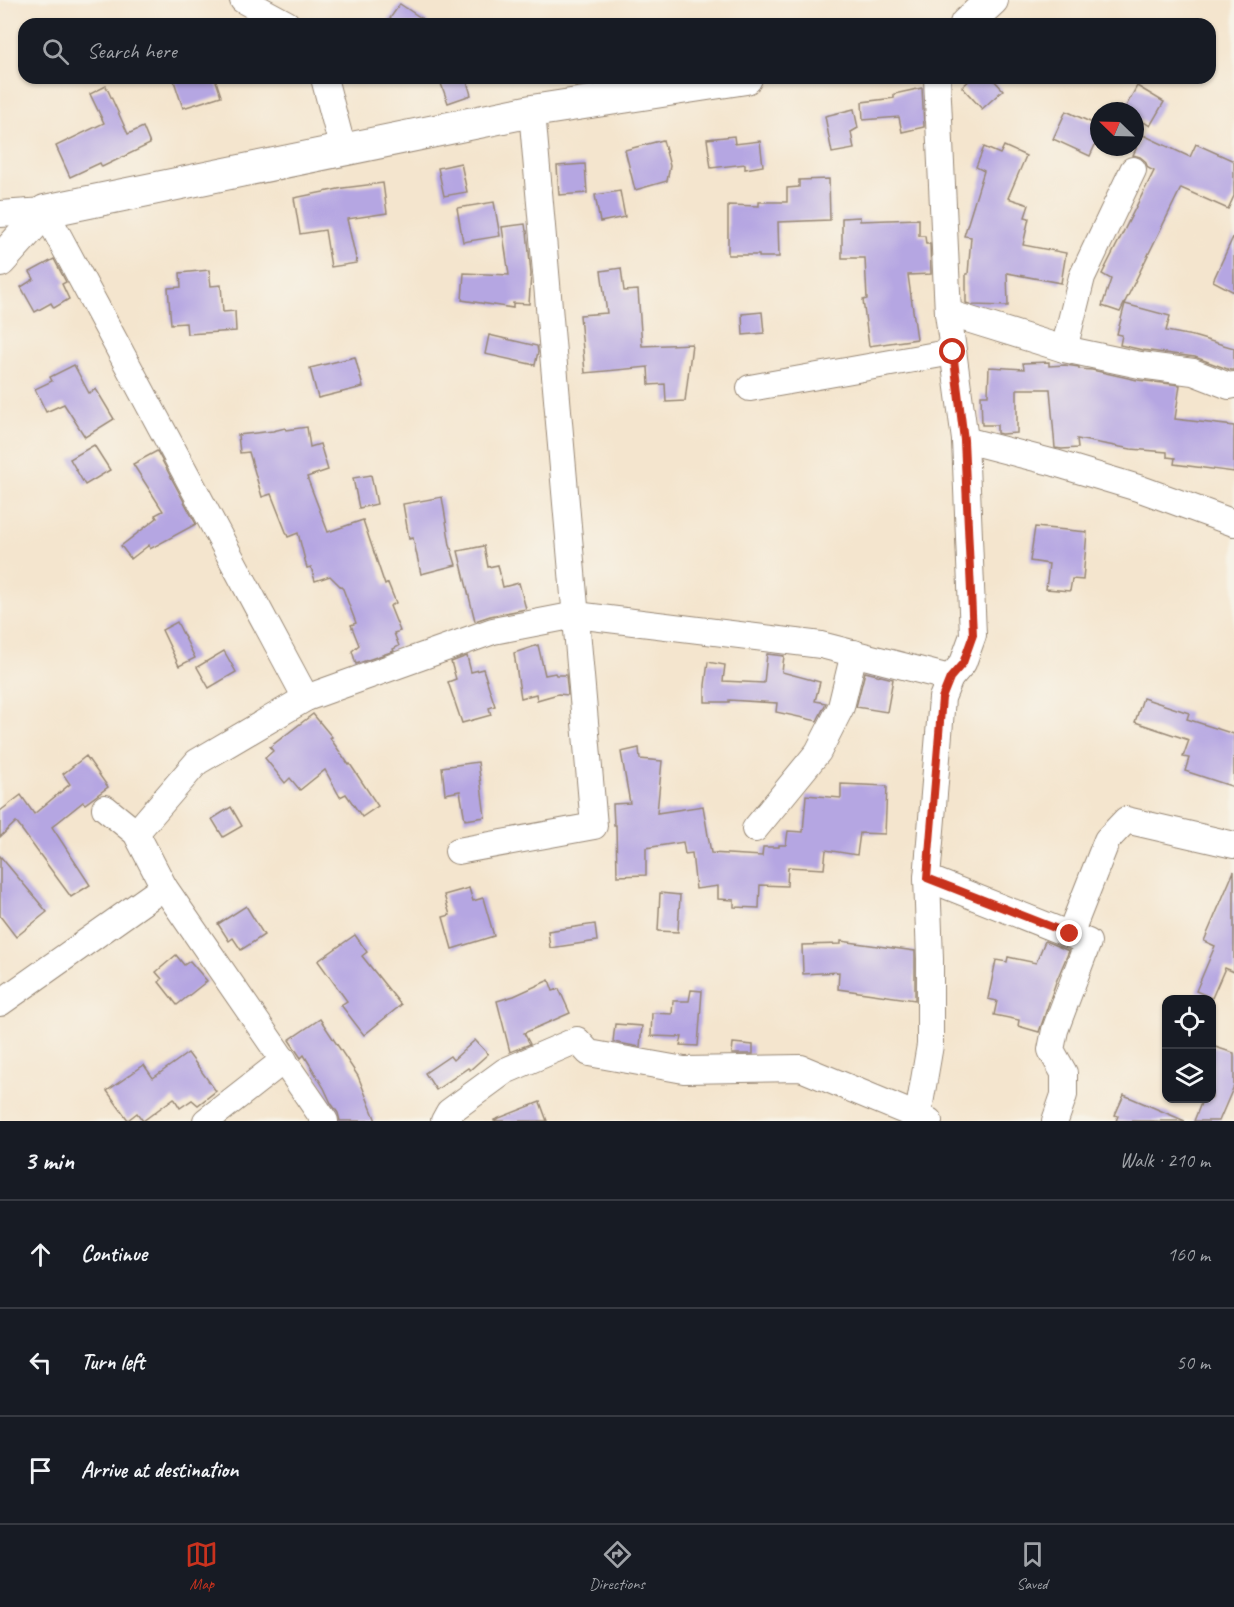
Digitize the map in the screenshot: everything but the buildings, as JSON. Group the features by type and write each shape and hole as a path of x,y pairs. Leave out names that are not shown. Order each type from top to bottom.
{"street":[{"path":"243,0 276,18"},
{"path":"972,18 992,0"},
{"path":"326,84 343,150"},
{"path":"0,214 45,211 532,111 707,84"},
{"path":"444,1121 449,1112 505,1071 577,1040 589,1053 684,1070 801,1068 921,1120 930,1045 927,878 942,698 950,678 963,663 973,635 964,440 948,313 937,84"},
{"path":"458,851 594,826 532,111"},
{"path":"1064,350 1082,277 1133,170"},
{"path":"0,261 45,211"},
{"path":"45,211 306,698"},
{"path":"948,313 1064,350 1140,365 1193,372 1229,386 1234,385"},
{"path":"750,388 953,352"},
{"path":"964,440 1055,463 1138,488 1234,523"},
{"path":"136,833 197,762 306,698 493,631 576,615 821,645 950,678"},
{"path":"755,829 818,752 841,707 854,653"},
{"path":"105,808 136,833 164,887 325,1121"},
{"path":"1070,934 1107,840 1126,820 1234,845"},
{"path":"927,878 1088,942 1055,1030 1052,1050 1064,1073 1064,1095 1055,1121"},
{"path":"0,1003 164,887"},
{"path":"206,1121 284,1060"}],"route":[{"path":"953,352 964,440 973,635 963,663 950,678 942,698 927,878 1070,934"}]}
